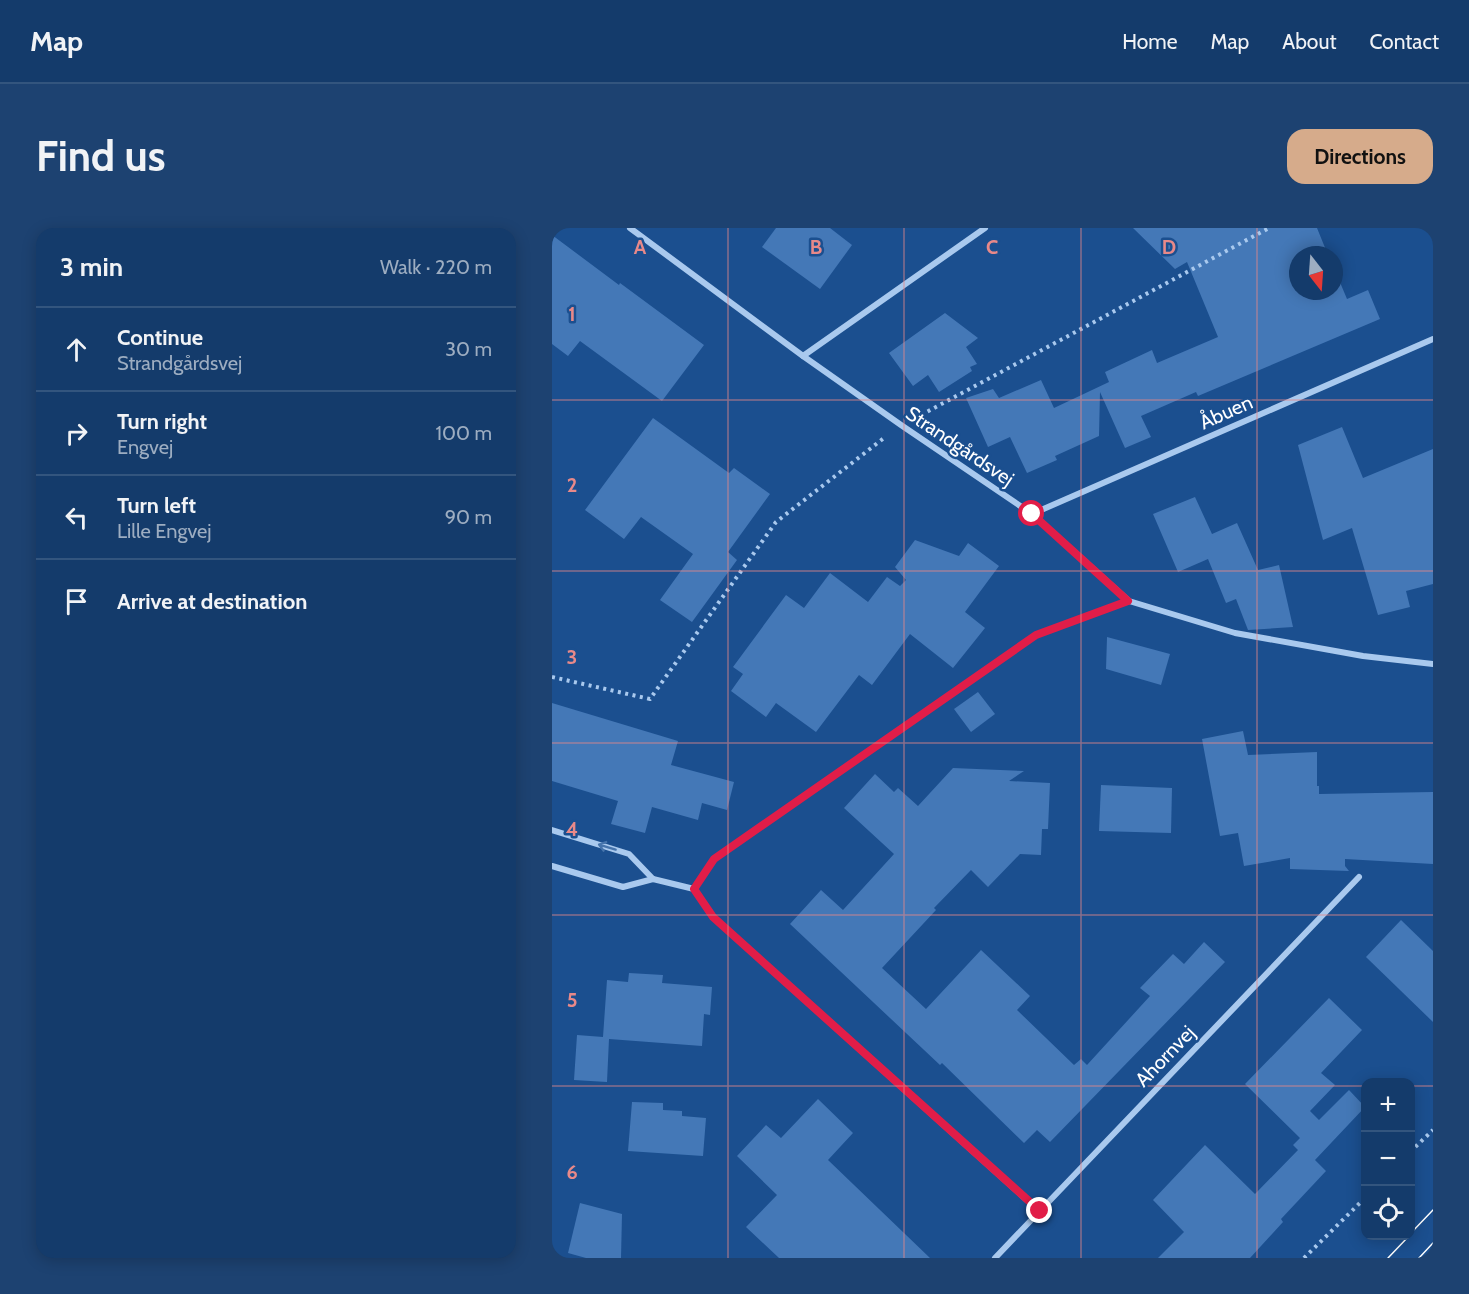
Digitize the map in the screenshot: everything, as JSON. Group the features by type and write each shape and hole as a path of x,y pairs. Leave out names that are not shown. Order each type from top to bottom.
{"street":[{"name":"Strandgårdsvej","path":"630,228 803,356 1032,514 1128,601 1235,633 1363,656 1433,664"},
{"path":"803,356 985,228"},
{"name":"Åbuen","path":"1032,514 1433,339"},
{"path":"694,889 714,859 1036,635 1128,601"},
{"path":"552,830 629,854 653,879"},
{"path":"552,866 623,887 653,879 694,889 713,917 1040,1211"},
{"name":"Ahornvej","path":"995,1258 1359,877"}],"path":[{"path":"552,677 650,699 776,522 901,425 1269,228"},
{"path":"1415,1147 1433,1130"},
{"path":"1304,1258 1361,1201"}],"building":[{"path":"776,228 830,228 852,245 820,289 762,247"},
{"path":"1133,228 1317,228 1324,246 1289,246 1289,300 1343,300 1343,289 1347,299 1368,290 1380,319 1198,396 1196,392 1141,416 1151,437 1125,448 1100,392 1099,436 1055,456 1057,460 1027,473 1010,437 988,447 966,398 993,389 999,398 1041,380 1054,408 1109,382 1105,372 1152,350 1157,363 1218,337 1187,262 1175,269"},
{"path":"552,235 704,345 662,401 580,341 568,356 552,344"},
{"path":"945,313 978,338 966,347 977,364 970,367 972,371 939,392 928,375 913,386 889,353"},
{"path":"653,418 729,473 734,468 770,494 728,552 737,560 692,622 660,600 693,554 641,517 624,539 585,510"},
{"path":"1342,427 1363,478 1433,449 1433,584 1406,591 1410,607 1378,615 1352,528 1323,540 1298,445"},
{"path":"1195,497 1212,534 1237,523 1258,570 1279,565 1293,627 1248,630 1236,599 1226,603 1208,559 1178,572 1153,514"},
{"path":"915,540 959,556 968,543 999,566 965,612 985,628 953,668 910,634 872,685 859,675 816,732 776,703 766,717 731,691 743,674 733,667 786,595 804,608 830,573 868,602 887,577 900,586 906,580 895,567"},
{"path":"1107,637 1170,654 1161,685 1106,669"},
{"path":"978,692 995,714 971,732 954,709"},
{"path":"552,703 678,741 671,765 734,782 727,810 702,803 698,820 652,807 645,833 611,824 618,801 552,781"},
{"path":"1243,731 1248,755 1317,752 1319,794 1433,792 1433,864 1345,859 1345,866 1349,871 1290,869 1290,858 1244,866 1238,833 1220,836 1202,739"},
{"path":"953,768 1024,771 1009,781 1050,783 1048,829 1042,829 1041,855 1020,854 988,887 971,870 934,908 936,910 882,968 926,1009 981,950 1030,996 1017,1010 1074,1065 1081,1059 1087,1065 1150,996 1140,988 1173,954 1184,964 1204,942 1225,962 1050,1142 1037,1130 1024,1143 942,1063 940,1065 790,924 821,890 843,910 894,854 844,808 875,774 894,792 898,788 918,806"},
{"path":"1101,785 1172,788 1171,833 1099,831"},
{"path":"1401,920 1433,951 1433,1022 1366,957"},
{"path":"629,973 663,975 662,983 712,987 710,1015 704,1014 702,1046 609,1039 607,1082 574,1080 577,1035 603,1037 607,980 628,982"},
{"path":"1329,998 1362,1030 1321,1073 1335,1085 1310,1111 1319,1120 1349,1090 1361,1103 1361,1111 1315,1160 1326,1171 1281,1219 1283,1222 1250,1258 1158,1258 1184,1232 1153,1200 1205,1145 1255,1194 1298,1150 1293,1145 1300,1138 1245,1084"},
{"path":"818,1099 853,1133 828,1160 930,1258 779,1258 746,1227 777,1195 737,1156 766,1125 781,1138"},
{"path":"632,1102 663,1103 663,1110 682,1111 682,1116 706,1118 703,1156 628,1151"},
{"path":"580,1203 622,1214 621,1258 586,1258 568,1253"}],"tram line":[{"path":"1415,1229 1433,1210"},
{"path":"1388,1258 1405,1240"},
{"path":"1419,1258 1433,1243"}],"route":[{"path":"1032,514 1128,601 1036,635 714,859 694,889 713,917 1040,1211"}]}
